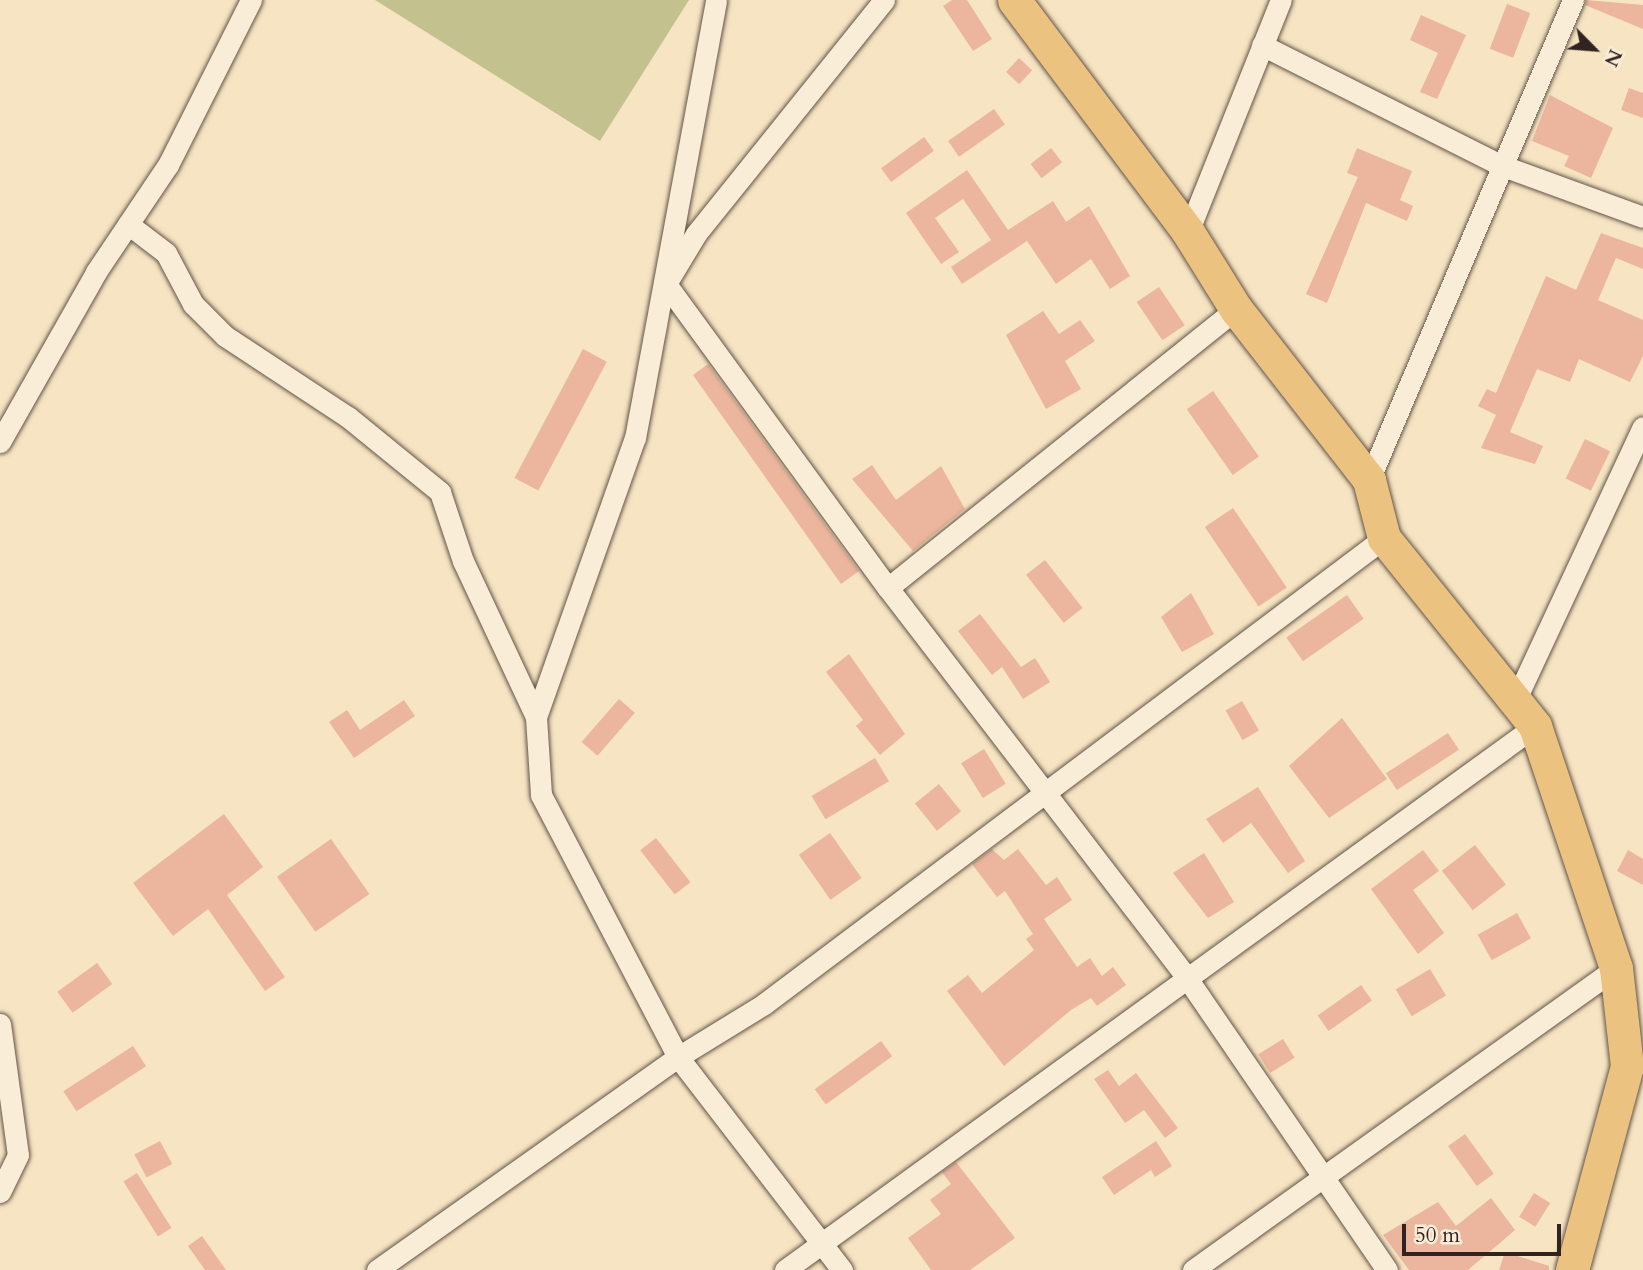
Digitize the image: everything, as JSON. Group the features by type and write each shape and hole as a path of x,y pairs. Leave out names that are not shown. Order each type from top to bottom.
{"main road":[{"path":"1014,0 1188,232 1236,309 1369,480 1384,538 1525,713 1616,968 1635,1073 1572,1270"}],"street":[{"path":"0,442 128,224 168,165 251,0"},
{"path":"536,717 635,438 666,284 670,232 716,0"},
{"path":"666,284 696,234 884,0"},
{"path":"1188,232 1281,0"},
{"path":"1369,480 1573,0"},
{"path":"1262,46 1503,166 1643,216"},
{"path":"128,224 166,253 193,304 225,336 348,417 440,492 463,561 536,717 541,795 678,1057 842,1270"},
{"path":"666,284 888,588 1187,978 1326,1176 1387,1270"},
{"path":"888,588 1236,309"},
{"path":"785,1270 1187,978 1525,713 1643,427"},
{"path":"377,1270 678,1057 764,1004 1046,796 1384,538"},
{"path":"1193,1270 1616,968"},
{"path":"0,1024 18,1155 0,1192"}],"shaded area":[{"path":"375,0 689,0 600,141"}],"building":[{"path":"952,0 967,0 992,39 973,51 943,6"},
{"path":"1586,0 1643,5 1643,29 1585,5"},
{"path":"1507,4 1530,13 1513,58 1490,49"},
{"path":"1421,15 1466,35 1437,99 1420,92 1438,53 1410,40"},
{"path":"1019,58 1032,70 1019,84 1006,72"},
{"path":"1629,88 1643,93 1643,118 1621,110"},
{"path":"1550,95 1613,128 1591,178 1564,166 1569,156 1532,141"},
{"path":"994,109 1005,125 959,157 948,141"},
{"path":"924,137 934,151 891,182 881,168"},
{"path":"1051,148 1062,162 1042,178 1031,164"},
{"path":"1357,148 1412,171 1400,200 1413,206 1407,221 1366,203 1327,303 1306,294 1358,177 1347,173"},
{"path":"967,170 1008,230 1053,201 1066,222 1089,206 1130,276 1110,289 1091,259 1056,284 1027,241 962,284 951,267 991,240 963,199 935,218 959,252 941,264 906,213"},
{"path":"1601,233 1643,248 1643,269 1616,258 1598,300 1643,320 1643,356 1630,382 1579,359 1570,382 1537,369 1510,432 1543,446 1535,464 1481,448 1496,415 1478,406 1487,389 1496,393 1546,276 1576,290"},
{"path":"1159,287 1185,325 1162,340 1137,302"},
{"path":"1043,311 1059,334 1080,320 1095,341 1065,361 1081,389 1046,409 1006,335"},
{"path":"583,349 607,362 538,491 514,478"},
{"path":"708,364 859,571 841,584 693,375"},
{"path":"1213,391 1259,457 1233,475 1187,409"},
{"path":"1585,439 1610,451 1591,491 1566,479"},
{"path":"872,465 896,500 941,466 965,509 913,551 852,479"},
{"path":"1233,508 1287,588 1258,607 1205,527"},
{"path":"1045,560 1083,608 1064,623 1026,575"},
{"path":"1191,593 1214,634 1182,652 1161,617"},
{"path":"1347,595 1364,619 1303,661 1286,637"},
{"path":"980,614 1021,667 1035,658 1050,682 1023,699 1002,667 992,675 958,631"},
{"path":"849,654 905,734 880,755 856,726 863,720 826,672"},
{"path":"619,699 635,713 597,756 582,742"},
{"path":"404,700 415,716 354,758 329,722 347,710 360,730"},
{"path":"1242,701 1259,730 1243,740 1226,710"},
{"path":"1342,718 1387,779 1329,818 1289,766"},
{"path":"1448,733 1459,750 1397,790 1386,773"},
{"path":"984,749 1006,784 983,798 961,763"},
{"path":"875,758 889,781 825,819 812,796"},
{"path":"939,784 961,811 937,831 915,804"},
{"path":"1258,787 1305,861 1288,873 1251,823 1223,843 1206,819"},
{"path":"224,814 263,867 227,895 285,977 265,991 208,909 173,936 133,883"},
{"path":"830,833 862,878 830,900 799,855"},
{"path":"656,838 690,882 675,894 640,850"},
{"path":"331,839 369,894 315,932 277,877"},
{"path":"1475,845 1506,884 1473,910 1442,871"},
{"path":"992,849 1004,860 1018,849 1046,885 1057,877 1072,900 1044,919 1077,967 1090,958 1102,976 1113,967 1126,985 1097,1006 1091,998 1071,1010 1004,1066 947,991 968,975 982,993 1034,950 1026,939 1033,934 1005,891 997,897 972,864"},
{"path":"1423,850 1439,871 1413,890 1444,933 1418,954 1371,889"},
{"path":"1628,850 1643,859 1643,885 1617,871"},
{"path":"1204,853 1234,902 1208,918 1173,873"},
{"path":"1517,913 1531,938 1492,960 1478,935"},
{"path":"97,963 112,984 73,1013 57,992"},
{"path":"1430,969 1446,996 1412,1016 1396,990"},
{"path":"1361,985 1372,1001 1328,1031 1318,1015"},
{"path":"1283,1039 1295,1058 1270,1073 1258,1054"},
{"path":"881,1041 892,1056 826,1105 815,1089"},
{"path":"133,1046 146,1066 76,1111 63,1091"},
{"path":"1108,1070 1119,1086 1136,1073 1178,1128 1165,1138 1144,1110 1125,1123 1094,1079"},
{"path":"1465,1134 1494,1174 1477,1186 1448,1146"},
{"path":"160,1141 172,1164 147,1178 134,1155"},
{"path":"1156,1141 1172,1166 1155,1177 1151,1170 1114,1195 1102,1177"},
{"path":"956,1162 1015,1238 970,1270 931,1270 908,1238 941,1214 930,1200 951,1184 942,1172"},
{"path":"137,1173 171,1228 158,1237 123,1181"},
{"path":"1534,1193 1550,1203 1535,1227 1519,1217"},
{"path":"1491,1198 1515,1230 1468,1270 1409,1270 1383,1235 1438,1202 1456,1226"},
{"path":"202,1236 226,1270 205,1270 188,1246"},
{"path":"1505,1252 1549,1266 1549,1270 1499,1270"}]}
